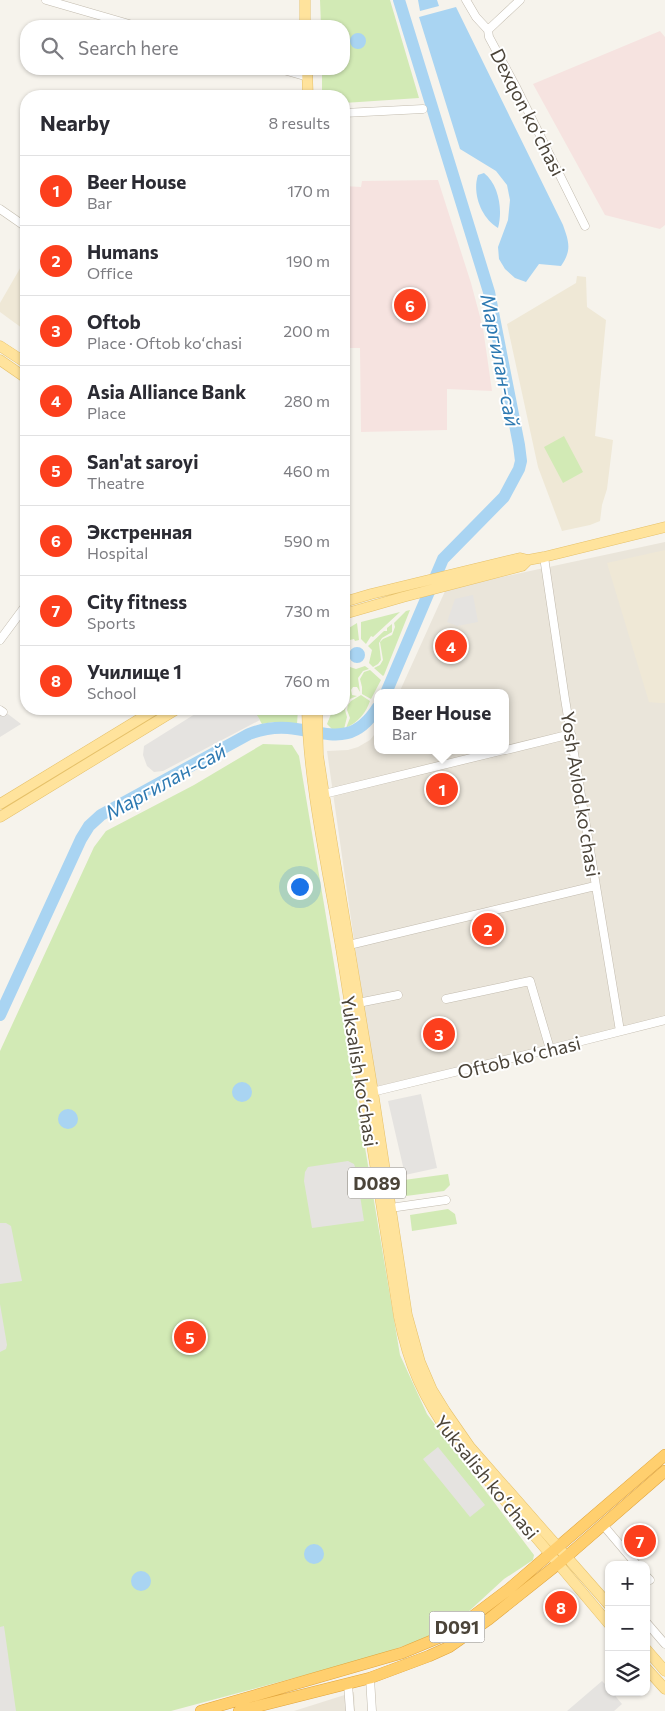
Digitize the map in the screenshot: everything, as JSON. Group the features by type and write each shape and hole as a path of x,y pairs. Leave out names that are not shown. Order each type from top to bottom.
{"highway":[{"name":"D091","path":"206,1710 348,1670 423,1646 443,1636 460,1626 509,1589 665,1454"},
{"name":"D091","path":"240,1711 370,1678 449,1647 489,1619 558,1564 665,1471"}],"main road":[{"path":"304,0 305,20"},
{"path":"307,75 308,90"},
{"path":"0,346 20,359"},
{"path":"0,360 20,374"},
{"path":"350,600 429,581 447,581 522,566 528,560 665,528"},
{"path":"350,612 420,593 447,581"},
{"path":"350,595 371,594"},
{"path":"0,804 146,715"},
{"path":"0,817 167,715"},
{"name":"Yuksalish koʻchasi","path":"309,715 312,723 314,754 369,1093 407,1315 420,1362 432,1390 445,1411 470,1447 554,1550 558,1564"},
{"name":"Yuksalish koʻchasi","path":"312,723 315,715"},
{"name":"Yuksalish koʻchasi","path":"314,754 324,794 349,945 369,1093"},
{"name":"Yuksalish koʻchasi","path":"554,1550 567,1556"},
{"name":"D089","path":"567,1556 605,1600"},
{"name":"D089","path":"558,1564 605,1619"},
{"path":"648,1651 665,1670"},
{"path":"650,1672 665,1689"}],"street":[{"path":"46,0 115,20"},
{"name":"Dexqon koʻchasi","path":"466,0 476,17 488,30 585,226"},
{"path":"488,30 520,0"},
{"path":"350,113 423,109"},
{"path":"0,209 20,223"},
{"name":"Yosh Avlod koʻchasi","path":"544,557 595,886 620,1031"},
{"path":"0,640 20,613"},
{"path":"509,749 571,734"},
{"path":"324,794 448,760 482,754"},
{"path":"349,945 595,886"},
{"path":"446,999 530,981 550,1049"},
{"path":"358,1003 398,995"},
{"name":"Oftob koʻchasi","path":"369,1093 665,1020"},
{"path":"397,1207 446,1200"},
{"path":"603,1525 634,1561"},
{"path":"650,1627 665,1644"},
{"path":"370,1678 372,1711"},
{"path":"348,1684 350,1711"}],"shaded area":[{"path":"660,31 665,37 665,225 660,229 605,215 533,84"},
{"path":"438,180 471,283 483,328 492,391 447,389 447,430 361,432 360,348 350,348 350,186 361,187 362,181"},
{"path":"20,268 20,327 0,312 0,303"},
{"path":"577,276 586,277 587,307 606,320 595,436 613,440 607,489 600,521 562,531 538,467 507,324 576,283"},
{"path":"665,542 665,1017 375,1087 327,751 348,750 358,747 370,740 374,735 374,754 509,754 509,689 401,689 446,589"},
{"path":"665,550 665,703 659,703 649,702 607,563"},
{"path":"473,595 478,622 457,626 447,622 455,599"},
{"path":"4,711 21,724 0,737 0,716"},
{"path":"193,715 257,715 260,720 163,771 154,772 147,766 143,755 144,746"},
{"path":"421,1094 437,1168 405,1175 388,1101"},
{"path":"348,1161 354,1164 356,1170 364,1221 312,1228 304,1181 305,1172 308,1167"},
{"path":"0,1223 6,1223 11,1226 22,1281 0,1284"},
{"path":"0,1304 7,1345 6,1349 0,1352"},
{"path":"438,1447 485,1505 470,1517 423,1459"},
{"path":"4,1626 16,1711 0,1711 0,1627"},
{"path":"602,1681 605,1684 605,1696 615,1696 622,1704 614,1711 567,1711"},
{"path":"354,1692 355,1711 294,1711"}],"green space":[{"path":"320,0 390,0 419,98 350,103 350,90 322,90 322,75 350,75 350,20 321,20"},
{"path":"564,436 583,472 563,483 544,447"},
{"path":"410,610 383,676 374,668 380,665 383,660 380,642 392,635 395,627 394,623 406,611"},
{"path":"400,612 373,637 371,636 366,644 361,639 361,622"},
{"path":"357,623 359,640 350,640 350,627"},
{"path":"392,624 392,632 382,638 379,643 381,660 373,667 369,663 372,650 368,646 384,631 387,631 387,628"},
{"path":"365,666 369,669 363,671 358,678 360,692 357,687 353,687 351,690 352,695 357,696 350,699 350,667 356,669"},
{"path":"370,670 381,680 376,689 374,689 371,699 362,694 360,679 364,672"},
{"path":"361,695 370,701 361,717 346,728 350,718 351,701"},
{"path":"257,715 298,715 297,724 274,722 262,724"},
{"path":"331,715 346,715 344,729 332,729 327,724"},
{"path":"263,744 292,745 299,756 400,1355 427,1414 534,1555 533,1560 504,1579 455,1622 415,1642 372,1657 171,1711 0,1711 0,1051 94,847 106,831 194,785"},
{"path":"448,1174 450,1185 444,1191 406,1196 404,1180"},
{"path":"448,1209 455,1214 457,1224 412,1231 410,1215"}],"water":[{"path":"418,0 437,0 439,6 420,11"},
{"path":"456,7 567,236 567,255 561,266 539,264 526,282 515,278 505,269 499,259 498,247 508,220 510,200 507,185 496,171 460,149 419,17"},
{"path":"355,33 361,33 366,38 364,47 355,49 350,44 350,38"},
{"path":"484,173 493,184 498,198 500,214 498,228 487,218 479,205 476,182 478,175"},
{"path":"354,647 360,647 365,652 365,658 360,663 354,663 350,660 350,650"},
{"path":"238,1082 246,1082 252,1088 252,1096 246,1102 238,1102 232,1096 232,1088"},
{"path":"64,1109 72,1109 78,1115 78,1123 72,1129 64,1129 58,1123 58,1115"},
{"path":"310,1544 318,1544 324,1550 324,1558 318,1564 310,1564 304,1558 304,1550"},
{"path":"137,1571 145,1571 151,1577 151,1585 145,1591 137,1591 131,1585 131,1577"}],"waterway":[{"name":"Маргилан-сай","path":"388,689 443,559 504,497 519,469 521,461 489,292 399,0"},
{"name":"Маргилан-сай","path":"0,1015 81,839 89,826 101,815 249,734 278,728 327,734 349,733 359,728 374,712"}],"place":[{"name":"Экстренная","path":"410,305"},
{"name":"Asia Alliance Bank","path":"451,646"},
{"name":"Beer House","path":"442,789"},
{"name":"Humans","path":"488,929"},
{"name":"Oftob","path":"439,1034"},
{"name":"San'at saroyi","path":"190,1337"},
{"name":"City fitness","path":"640,1541"},
{"name":"Училище 1","path":"561,1607"}]}
